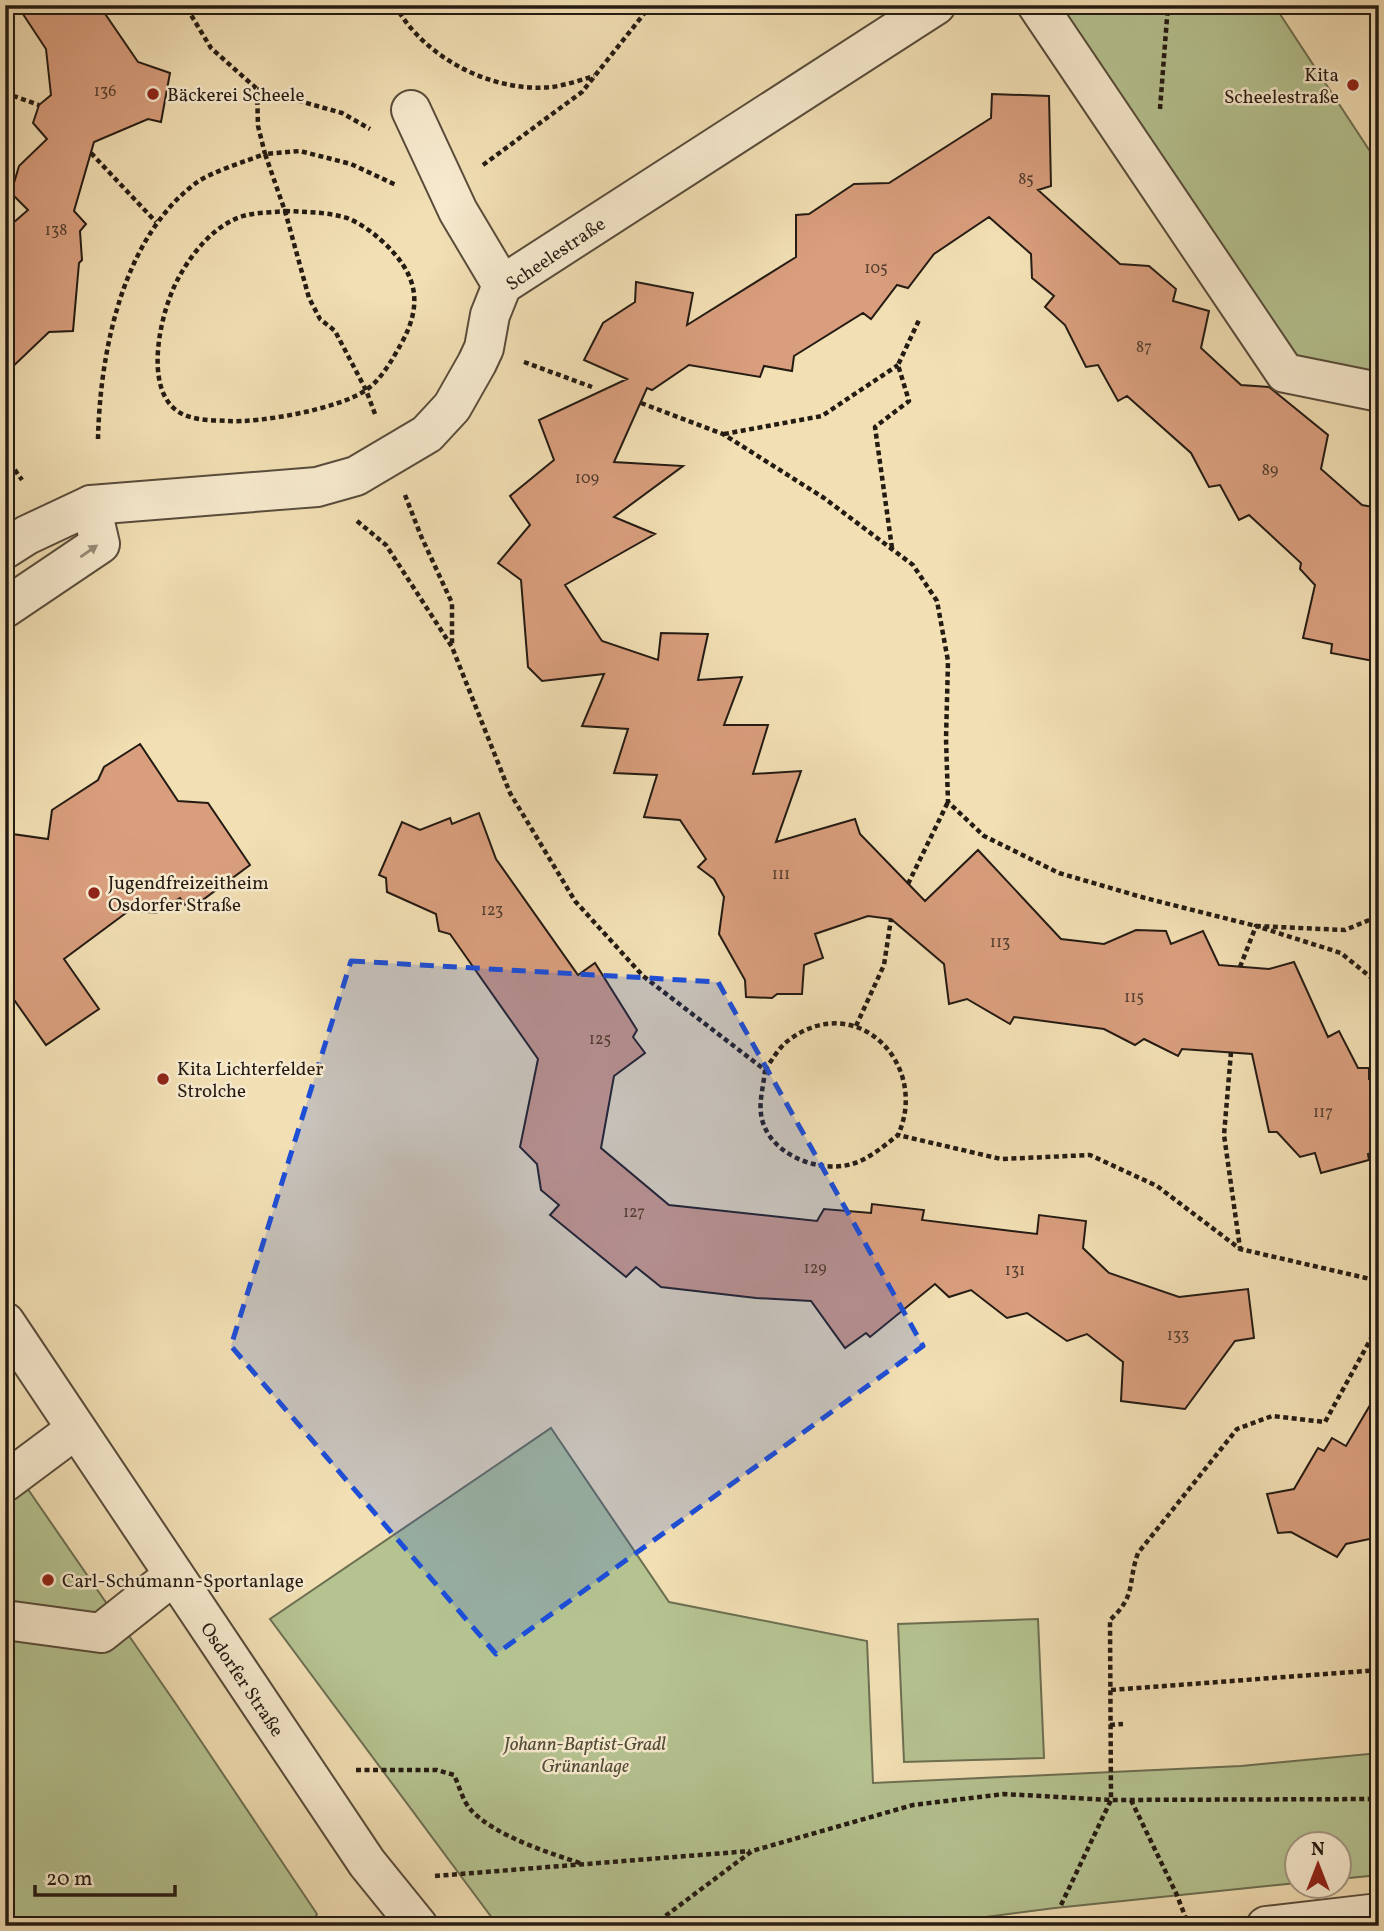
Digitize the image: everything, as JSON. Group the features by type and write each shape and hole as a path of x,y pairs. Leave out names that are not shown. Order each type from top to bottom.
{"street":[{"name":"Scheelestraße","path":"5,549 27,535 91,505 317,487 356,476 391,457 427,434 452,407 484,348 490,315 502,285 936,5"},
{"path":"1037,5 1285,373 1379,392"},
{"path":"411,110 458,211 502,285"},
{"path":"5,608 100,544 91,505"},
{"name":"Osdorfer Straße","path":"5,1322 367,1863 418,1926"},
{"path":"5,1482 76,1429"},
{"path":"5,1620 101,1633 174,1574"},
{"path":"1266,1926 1379,1913"}],"path":[{"path":"185,5 211,48 257,89 342,113 377,133"},
{"path":"234,5 268,5"},
{"path":"395,5 403,20 423,42 491,81 518,86 552,87 595,76"},
{"path":"98,439 99,398 107,352 127,278 156,222 197,182 265,154 300,150 351,164 396,186 483,164 582,92 651,5"},
{"path":"1160,111 1168,5"},
{"path":"257,89 258,126 309,298 320,319 335,331 366,390 421,536 452,603 452,646"},
{"path":"5,93 39,104"},
{"path":"91,153 156,222"},
{"path":"285,211 324,212 351,219 372,232 394,252 408,271 415,292 414,314 404,338 389,366 366,390 331,405 281,416 236,421 198,419 178,412 163,397 158,377 158,348 165,314 177,279 194,253 212,235 233,220 254,214 285,211"},
{"path":"723,434 822,416 898,365 919,320"},
{"path":"484,348 592,387"},
{"path":"892,549 875,427 909,401 898,365"},
{"path":"641,403 723,434 824,498 913,565 937,601 948,661 948,802 908,884"},
{"path":"5,456 22,480"},
{"path":"317,487 386,545 452,646 510,793 575,901 643,976 765,1070"},
{"path":"948,802 984,836 1059,873 1256,926 1340,953 1379,984"},
{"path":"1256,926 1345,930 1379,916"},
{"path":"856,1026 884,965 891,919"},
{"path":"1240,967 1256,926"},
{"path":"825,1025 856,1026 878,1037 891,1052 904,1081 905,1121 898,1136 871,1155 851,1164 830,1166 801,1160 776,1145 766,1132 761,1115 765,1070 787,1041 806,1030 825,1025"},
{"path":"1231,1052 1224,1136 1240,1249"},
{"path":"898,1136 1000,1159 1090,1155 1157,1186 1240,1249 1379,1280"},
{"path":"1061,1905 1111,1800 1110,1620 1125,1606 1132,1589 1132,1569 1138,1553 1237,1430 1272,1416 1325,1422 1379,1324"},
{"path":"1111,1690 1379,1670"},
{"path":"1110,1725 1123,1724"},
{"path":"356,1769 437,1770 454,1775 469,1808 487,1822 511,1837 587,1866"},
{"path":"430,1876 587,1866 752,1851 913,1805 1004,1794 1111,1800 1379,1799"},
{"path":"1131,1800 1177,1893 1189,1926"},
{"path":"652,1926 752,1851"}],"highlighted area":[{"path":"351,961 718,982 923,1346 496,1654 231,1346"}],"green space":[{"path":"1054,5 1274,5 1379,165 1379,376 1287,357"},
{"name":"Johann-Baptist-Gradl Grünanlage","path":"551,1428 669,1602 867,1641 873,1783 1241,1766 1379,1753 1379,1875 1352,1878 1352,1829 1282,1829 1282,1884 1055,1908 917,1926 498,1926 270,1619"},
{"name":"Carl-Schumann-Sportanlage","path":"5,1456 317,1914 311,1926 5,1926"},
{"path":"1038,1619 1044,1758 904,1762 898,1624"}],"building":[{"path":"17,5 99,5 138,62 170,73 161,122 148,119 94,142 74,211 86,224 80,231 82,260 79,263 73,331 49,332 5,374 5,230 28,210 11,193 19,166 47,139 33,123 39,105 51,95 46,49"},
{"path":"992,94 1049,96 1051,186 1038,190 1120,264 1149,266 1176,289 1173,301 1209,311 1201,348 1241,385 1269,387 1328,435 1321,469 1362,505 1379,508 1379,662 1331,653 1332,644 1303,638 1315,585 1300,569 1301,563 1249,515 1239,520 1220,485 1209,487 1191,453 1127,396 1118,401 1098,365 1086,367 1065,325 1045,307 1054,296 1032,278 1031,254 989,217 934,254 908,288 897,285 871,319 863,313 794,356 792,371 764,366 760,377 689,365 652,390 647,388 614,462 683,466 614,517 655,534 565,585 602,641 658,660 661,633 708,634 698,680 742,677 724,725 768,725 753,774 801,771 776,842 855,819 860,834 925,901 978,850 1061,939 1104,944 1136,930 1166,931 1171,944 1203,931 1219,965 1269,969 1294,962 1328,1037 1339,1031 1358,1068 1369,1068 1369,1079 1379,1079 1379,1151 1368,1154 1369,1160 1321,1173 1315,1153 1300,1157 1277,1132 1269,1132 1252,1054 1182,1049 1178,1056 1144,1039 1135,1045 1104,1029 1014,1017 1010,1024 967,999 949,1004 944,964 891,919 868,916 815,934 823,958 804,965 802,994 777,994 772,998 746,997 745,980 719,934 724,897 714,879 698,867 706,859 680,820 644,817 657,775 614,773 628,729 582,726 604,674 542,681 528,667 521,580 498,563 530,525 510,496 554,460 539,420 627,379 584,360 603,323 635,302 636,282 693,293 687,325 796,257 796,215 809,214 854,184 889,183 991,118"},
{"name":"Jugendfreizeitheim Osdorfer Straße","path":"140,744 178,801 208,803 250,865 189,910 180,898 156,913 130,910 64,959 99,1009 46,1045 5,987 5,833 48,839 52,810 98,780 104,767"},
{"path":"479,813 496,859 578,975 595,963 637,1030 633,1037 645,1053 614,1076 601,1148 669,1205 817,1221 824,1209 871,1213 872,1204 924,1210 922,1220 1037,1234 1039,1215 1086,1221 1083,1248 1109,1273 1179,1297 1248,1289 1254,1338 1235,1341 1185,1409 1121,1401 1123,1362 1087,1334 1067,1341 1027,1313 1007,1318 971,1290 949,1297 935,1284 870,1337 866,1333 845,1348 811,1301 756,1298 661,1287 636,1267 626,1277 550,1215 559,1205 541,1190 537,1164 520,1147 538,1059 450,934 439,931 436,914 387,892 386,878 379,875 402,822 420,830 450,818 452,824"},
{"path":"1379,1390 1379,1537 1346,1544 1337,1557 1291,1532 1278,1533 1267,1494 1294,1489 1318,1448 1324,1451 1332,1438 1346,1446"}],"place":[{"name":"Kita Scheelestraße","path":"1353,85"},
{"name":"Bäckerei Scheele","path":"153,94"},
{"name":"Jugendfreizeitheim Osdorfer Straße","path":"94,893"},
{"name":"Kita Lichterfelder Strolche","path":"163,1079"},
{"name":"Carl-Schumann-Sportanlage","path":"48,1580"}]}
